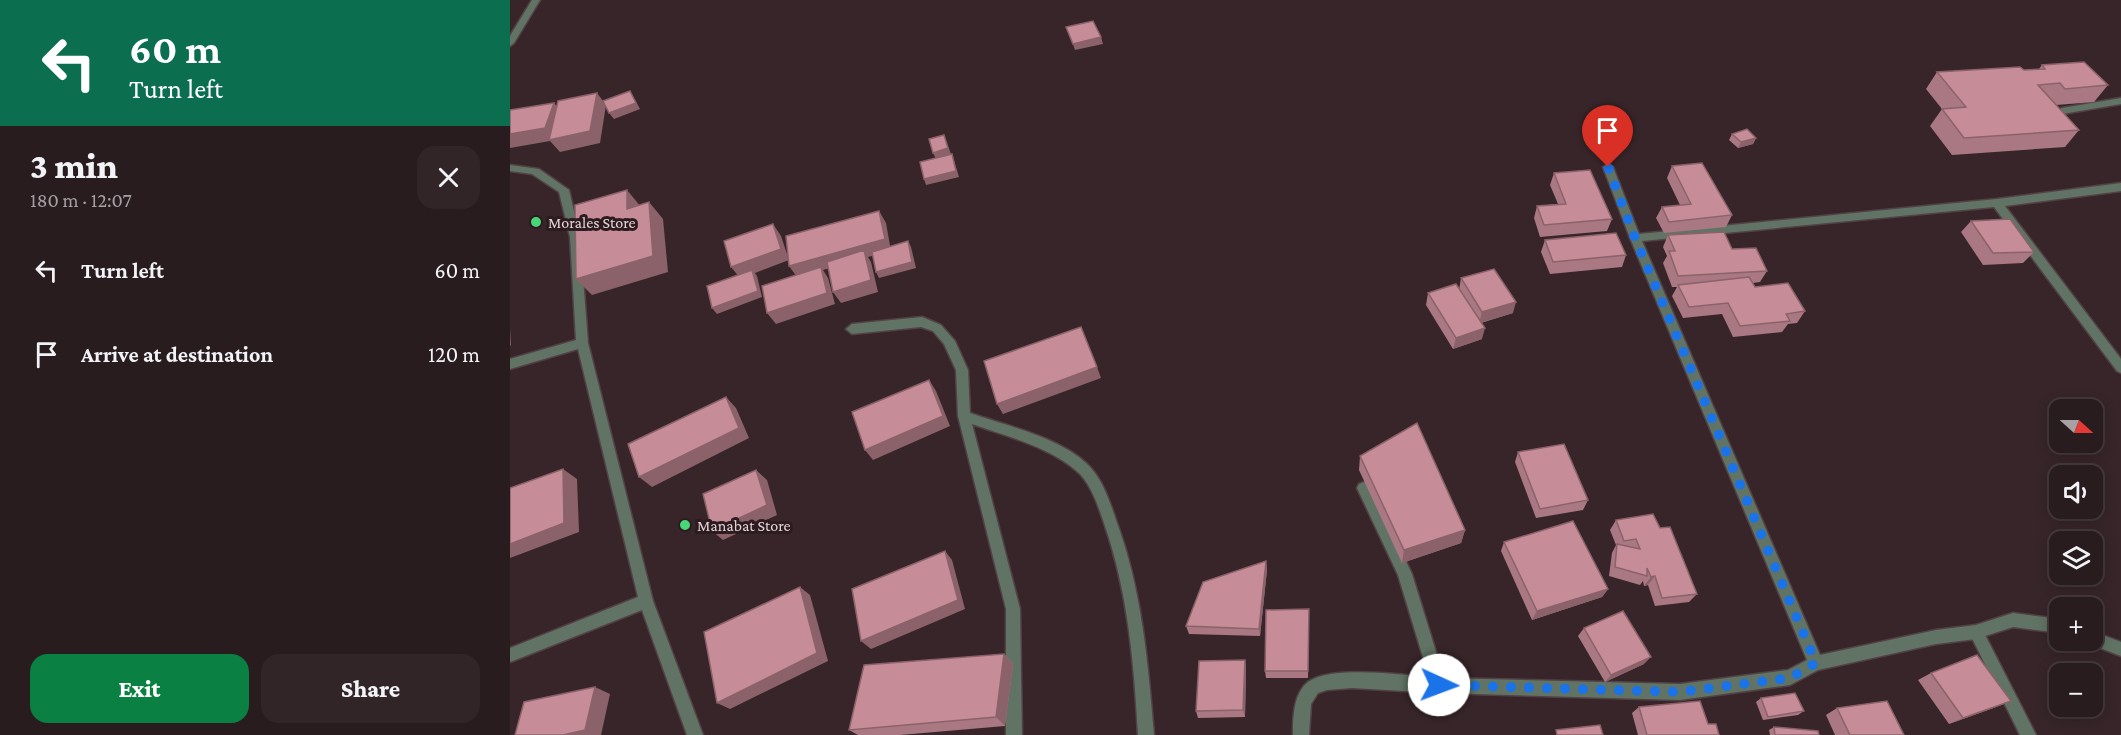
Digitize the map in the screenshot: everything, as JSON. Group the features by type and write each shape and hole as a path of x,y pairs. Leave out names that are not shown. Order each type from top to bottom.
{"street":[{"path":"510,43 536,0"},
{"path":"2062,111 2121,101"},
{"path":"1608,167 1635,238 1816,663"},
{"path":"510,168 535,171 564,190 575,237 582,343 646,601 695,735"},
{"path":"1635,238 1997,203 2121,187"},
{"path":"1997,203 2121,368"},
{"path":"852,329 922,322 937,328 950,341 962,370 964,416 1014,609 1014,735"},
{"path":"510,364 582,343"},
{"path":"964,416 1042,445 1066,457 1085,471 1098,488 1118,545 1140,651 1146,735"},
{"path":"1364,488 1406,574 1439,685"},
{"path":"510,655 646,601"},
{"path":"1301,735 1304,701 1313,688 1327,682 1352,680 1439,685 1680,692 1790,678 1816,663 1976,632 2013,620 2049,625"},
{"path":"1976,632 2028,735"},
{"path":"2103,642 2121,649"}],"building":[{"path":"1093,21 1101,37 1073,44 1066,27"},
{"path":"2084,62 2108,85 2065,89 2060,83 2038,85 2079,130 1964,138 1942,109 1966,107 1937,72 2020,67 2024,70 2045,69 2042,65"},
{"path":"630,91 636,103 609,113 603,101"},
{"path":"597,93 590,131 549,140 558,101"},
{"path":"554,103 545,128 510,134 510,110"},
{"path":"1747,129 1756,138 1741,142 1732,134"},
{"path":"944,135 948,148 933,153 929,139"},
{"path":"952,154 956,171 924,179 920,162"},
{"path":"1702,163 1732,215 1669,222 1662,207 1691,204 1672,166"},
{"path":"1590,170 1612,219 1544,225 1537,206 1566,204 1554,173"},
{"path":"627,190 627,209 649,202 653,256 576,279 575,205"},
{"path":"879,211 885,239 789,266 786,236"},
{"path":"2010,219 2034,252 1993,253 1971,221"},
{"path":"773,224 781,249 731,267 724,241"},
{"path":"1724,232 1732,249 1756,248 1767,271 1678,276 1669,251 1675,251 1668,235"},
{"path":"1616,233 1626,255 1553,262 1545,240"},
{"path":"908,241 912,262 876,272 872,252"},
{"path":"864,250 871,280 833,292 827,262"},
{"path":"821,267 827,293 767,313 762,286"},
{"path":"1494,269 1516,302 1482,312 1461,278"},
{"path":"752,270 758,291 712,308 707,286"},
{"path":"1749,277 1755,287 1788,283 1805,311 1786,314 1790,321 1740,326 1728,303 1689,307 1678,285"},
{"path":"1456,284 1485,328 1456,338 1428,293"},
{"path":"1081,327 1097,367 997,404 984,361"},
{"path":"929,380 943,416 865,450 852,412"},
{"path":"726,397 739,428 639,477 628,444"},
{"path":"1417,423 1465,530 1404,550 1360,456"},
{"path":"1564,444 1588,500 1540,509 1518,452"},
{"path":"563,469 564,523 510,544 510,488"},
{"path":"756,470 767,505 712,531 703,494"},
{"path":"1653,514 1660,528 1670,527 1697,594 1662,598 1655,576 1651,577 1647,568 1647,576 1615,567 1617,544 1640,549 1636,539 1624,541 1616,520"},
{"path":"1573,521 1608,589 1537,611 1504,542"},
{"path":"945,551 958,600 861,641 852,589"},
{"path":"1266,561 1259,629 1186,626 1203,582"},
{"path":"800,587 817,653 717,703 704,632"},
{"path":"1309,609 1308,671 1265,671 1266,610"},
{"path":"1623,611 1651,657 1611,675 1584,628"},
{"path":"1004,654 996,717 849,730 864,665"},
{"path":"1977,655 2011,701 1963,718 1931,673"},
{"path":"1245,660 1243,710 1196,711 1199,661"},
{"path":"595,687 585,730 563,735 515,735 524,702"},
{"path":"1795,693 1804,711 1768,717 1761,698"},
{"path":"1700,701 1708,724 1716,724 1719,735 1647,735 1639,707"},
{"path":"1887,701 1904,735 1850,735 1837,708"},
{"path":"1600,725 1603,735 1557,735 1556,730"},
{"path":"1774,727 1818,731 1819,735 1775,735"}],"place":[{"name":"Morales Store","path":"536,222"},
{"name":"Manabat Store","path":"685,525"}],"route":[{"path":"1439,685 1680,692 1790,678 1816,663 1635,238 1608,167"}]}
